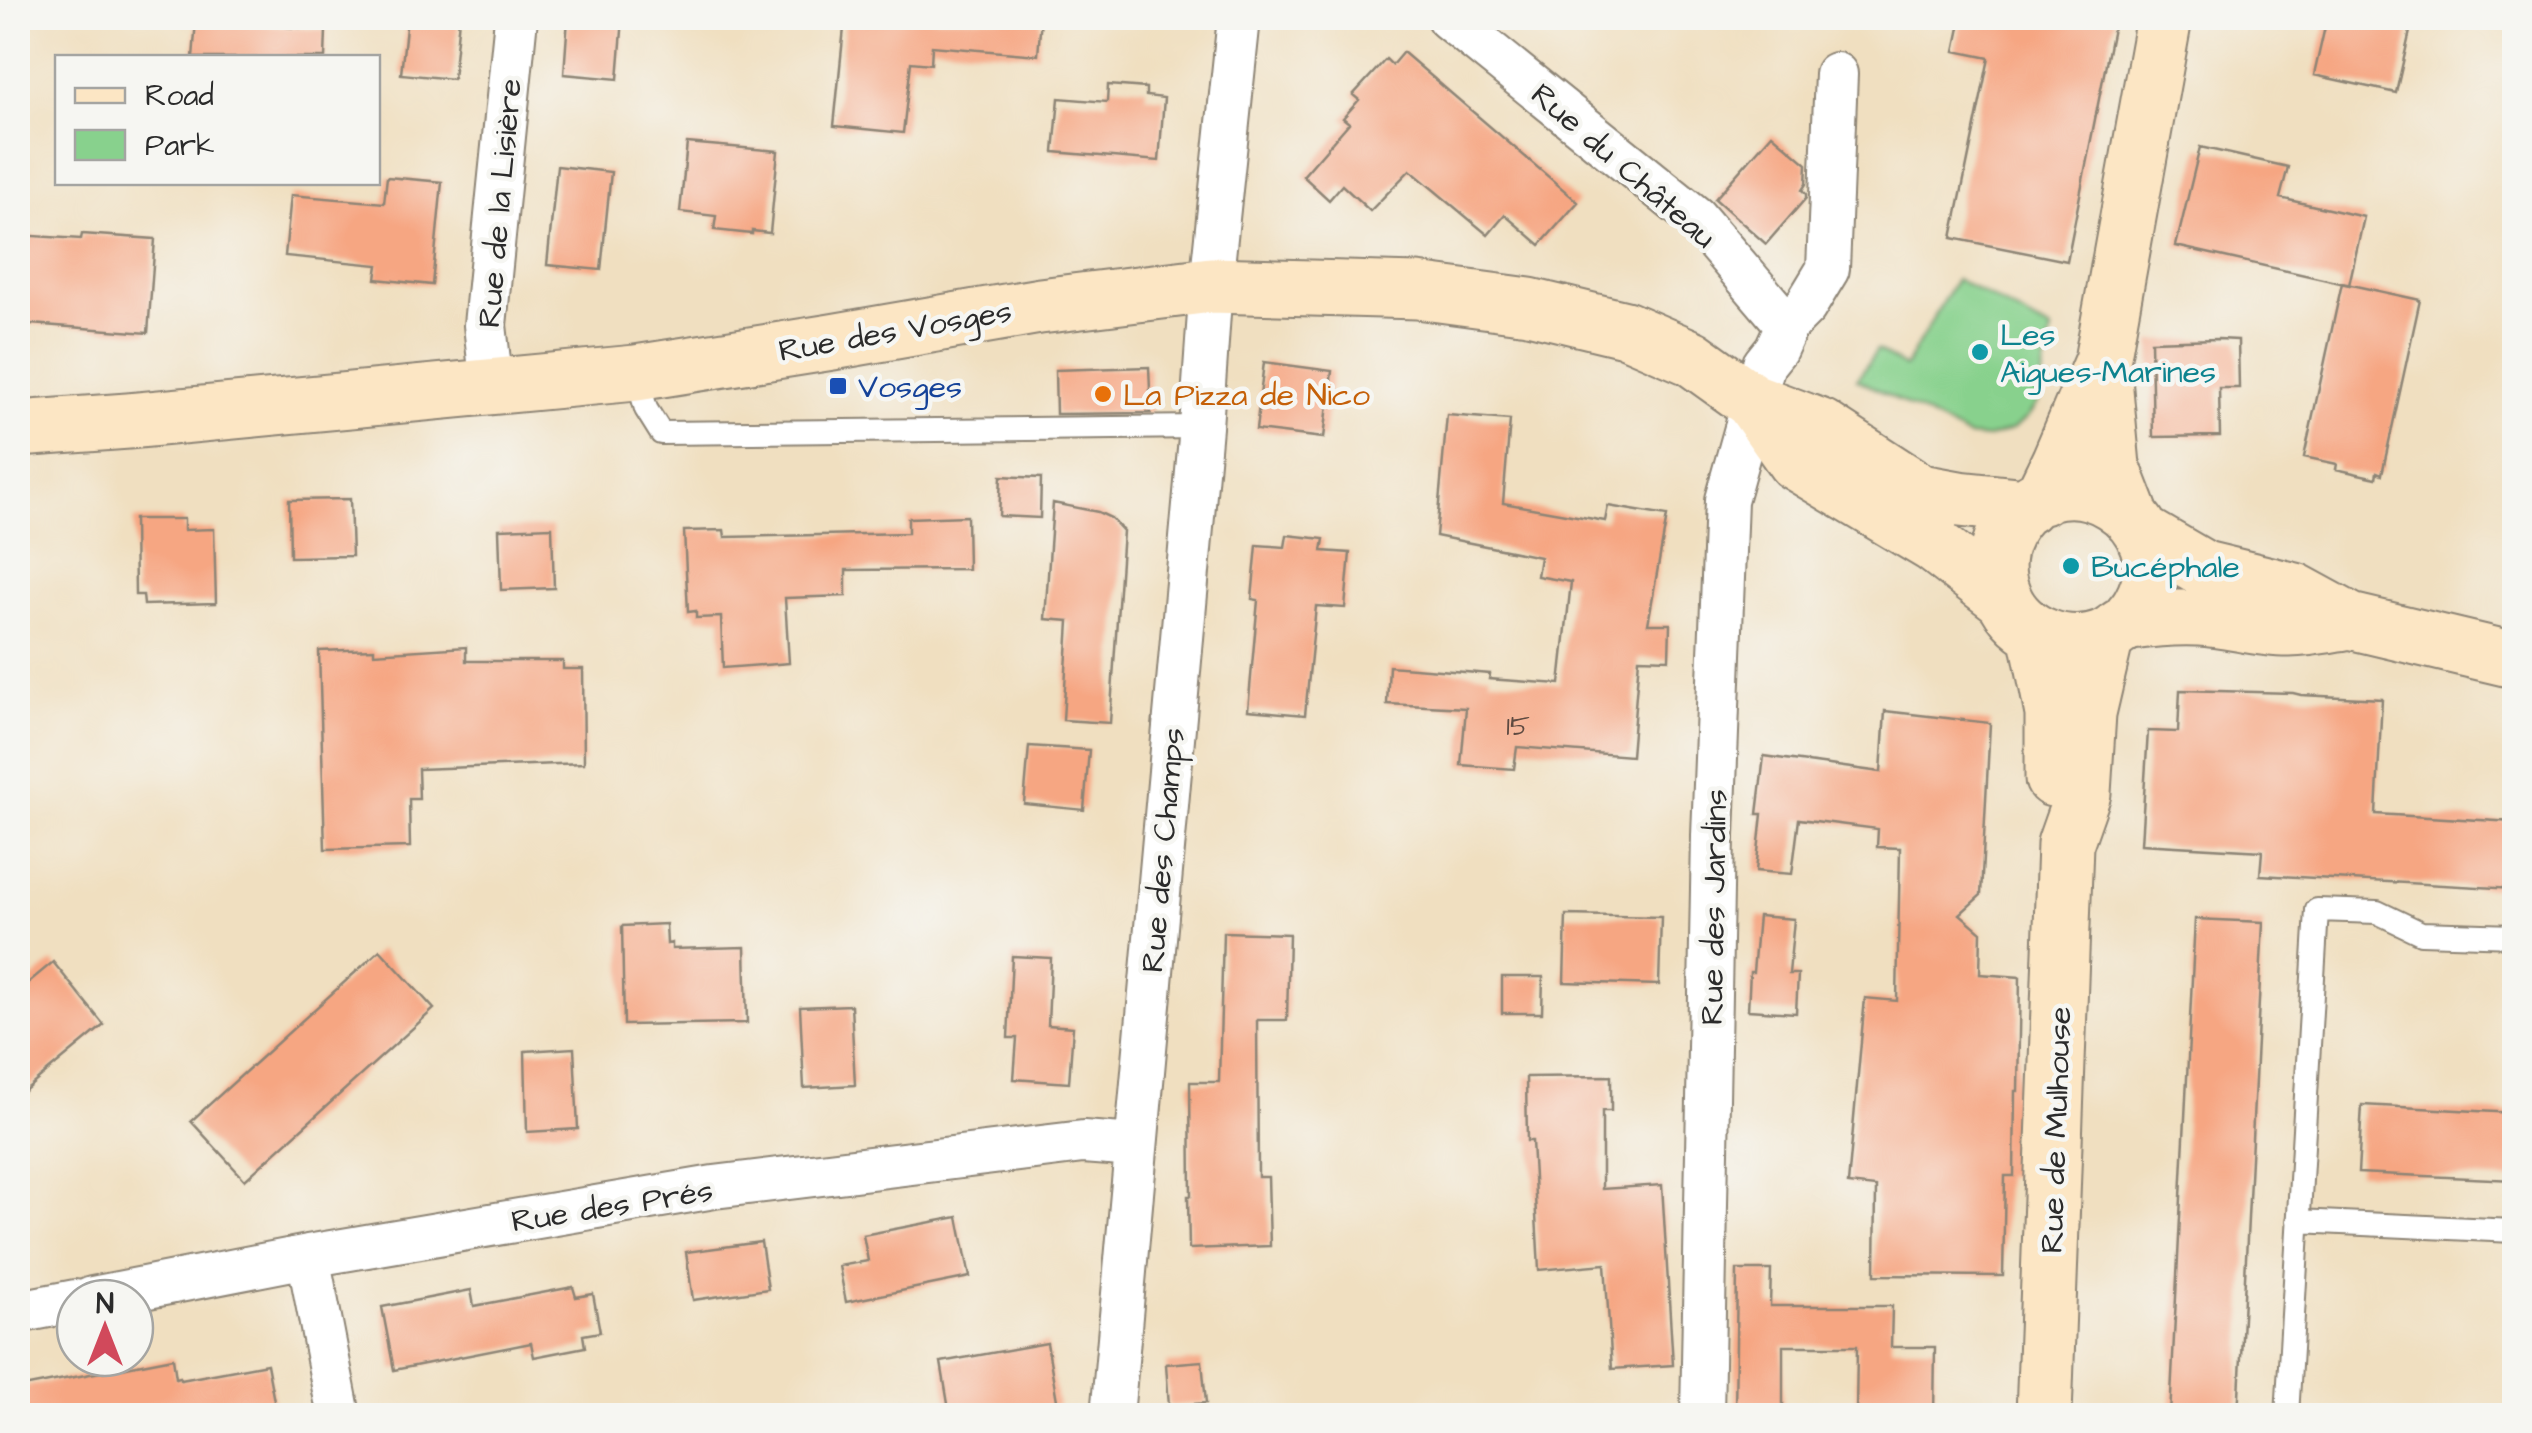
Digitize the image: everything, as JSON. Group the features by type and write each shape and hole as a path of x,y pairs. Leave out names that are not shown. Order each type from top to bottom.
{"main road":[{"path":"2020,616 1998,578 1997,558 2012,520 2035,501 2102,360 2164,18"},
{"name":"Rue des Vosges","path":"18,428 636,372 1040,306 1210,285 1417,291 1528,306 1625,329 1692,358 1752,401 1821,428 1921,492 1958,499 2035,501 2066,490 2089,491 2112,500 2137,524 2204,570 2295,591 2350,621 2514,660"},
{"path":"2102,360 2112,466 2150,558 2150,581 2142,603 2117,630"},
{"name":"Rue des Vosges","path":"1752,401 1794,462 1934,545 2020,616 2059,642 2084,642 2117,630 2198,618 2289,630 2350,621"},
{"name":"Rue de Mulhouse","path":"2020,616 2053,714 2053,798 2066,844"},
{"name":"Rue de Mulhouse","path":"2044,1416 2066,844 2083,792 2088,713 2117,630"}],"street":[{"name":"Rue de la Lisière","path":"492,388 485,325 516,18"},
{"name":"Rue des Champs","path":"1112,1416 1201,427 1210,285 1239,18"},
{"name":"Rue du Château","path":"1448,18 1695,217 1787,325"},
{"path":"1752,401 1764,364 1828,269 1836,74"},
{"name":"Rue des Jardins","path":"1702,1416 1714,836 1726,500 1752,401"},
{"name":"Rue des Prés","path":"155,1286 714,1187 1084,1142 1135,1146"},
{"path":"308,1256 339,1416"},
{"path":"18,1312 55,1305"}],"lane":[{"path":"636,372 646,409 660,433 1201,427"},
{"path":"2287,1416 2317,910 2378,912 2422,933 2514,936"},
{"path":"2298,1221 2514,1231"}],"green space":[{"path":"1956,279 2051,331 2037,403 2027,418 2011,430 1988,438 1967,436 1857,379 1877,350 1905,367"}],"building":[{"path":"407,18 459,18 453,79 401,74"},
{"path":"568,18 623,18 618,79 564,74"},
{"path":"845,18 1041,18 1038,55 932,46 931,64 911,62 903,133 834,126"},
{"path":"1962,18 2115,18 2067,261 1952,238 1989,58 1955,51"},
{"path":"2327,18 2413,18 2396,93 2314,75"},
{"path":"196,20 326,30 325,55 193,55"},
{"path":"1403,52 1578,202 1540,245 1505,215 1488,235 1410,170 1370,211 1342,185 1329,200 1303,176 1349,123 1343,118 1359,100 1353,95 1386,59 1392,65"},
{"path":"1108,85 1146,88 1146,96 1164,98 1159,161 1054,152 1059,98 1107,102"},
{"path":"1772,134 1807,164 1802,190 1806,198 1766,244 1715,199"},
{"path":"687,143 778,151 770,233 714,230 716,216 680,212"},
{"path":"2200,147 2288,167 2280,198 2364,217 2349,285 2176,246"},
{"path":"557,166 611,172 601,270 547,265"},
{"path":"387,177 442,182 432,285 376,279 378,265 285,256 291,195 384,203"},
{"path":"82,234 155,239 148,333 18,323 18,235 81,239"},
{"path":"2342,283 2420,300 2382,474 2377,472 2376,478 2304,457"},
{"path":"2238,340 2239,388 2219,388 2220,436 2153,437 2151,341"},
{"path":"1264,362 1332,371 1324,438 1256,430"},
{"name":"La Pizza de Nico","path":"1149,367 1151,413 1056,414 1055,370"},
{"path":"1447,415 1510,420 1503,503 1605,521 1608,506 1667,516 1648,624 1670,624 1669,659 1639,658 1631,756 1517,747 1514,769 1461,765 1466,708 1387,704 1389,666 1560,684 1571,582 1537,576 1540,557 1436,536"},
{"path":"1001,476 1041,478 1040,518 999,516"},
{"path":"350,499 352,556 290,557 289,500"},
{"path":"1053,503 1098,512 1111,518 1123,531 1110,723 1063,720 1069,621 1045,619"},
{"path":"967,516 968,569 846,570 846,596 785,598 789,663 723,668 721,617 696,618 696,611 688,612 684,531 724,530 725,537 908,533 908,518"},
{"path":"134,519 184,519 184,530 214,529 216,603 144,605 143,595 135,595"},
{"path":"552,527 554,588 501,590 499,529"},
{"path":"1287,535 1324,539 1322,551 1350,553 1345,608 1316,606 1305,715 1248,710 1258,600 1252,599 1257,545 1285,547"},
{"path":"466,647 466,661 563,661 563,669 583,669 584,763 418,769 419,799 409,799 410,847 325,849 319,651 374,649 374,653"},
{"path":"2180,690 2382,699 2376,814 2514,822 2514,889 2260,875 2262,851 2141,844 2148,731 2178,732"},
{"path":"1885,711 1990,723 1981,895 1960,914 1981,932 1980,974 2020,977 2014,1176 2005,1176 2003,1276 1875,1275 1876,1187 1848,1184 1865,998 1897,1001 1900,848 1877,847 1878,829 1799,819 1792,874 1756,871 1764,756 1881,772"},
{"path":"1029,746 1089,750 1084,810 1024,804"},
{"path":"1566,915 1661,917 1659,985 1564,982"},
{"path":"1758,916 1794,919 1789,974 1798,974 1796,1013 1748,1010"},
{"path":"2195,919 2263,922 2238,1416 2170,1416"},
{"path":"666,924 667,944 672,943 672,949 745,947 747,1023 624,1025 622,926"},
{"path":"1223,932 1289,934 1287,1020 1257,1020 1258,1177 1268,1177 1270,1246 1189,1249 1190,1082 1219,1082"},
{"path":"380,950 434,1009 245,1180 191,1121"},
{"path":"1012,956 1051,958 1048,1025 1073,1027 1069,1083 1014,1079 1017,1038 1008,1038"},
{"path":"53,962 104,1025 18,1096 18,991"},
{"path":"1502,977 1543,977 1542,1013 1502,1013"},
{"path":"851,1005 855,1085 804,1088 800,1007"},
{"path":"574,1048 578,1129 527,1132 525,1051"},
{"path":"1611,1076 1611,1111 1602,1111 1602,1189 1662,1185 1673,1365 1612,1369 1605,1264 1539,1270 1532,1141 1527,1141 1526,1077"},
{"path":"2362,1105 2514,1113 2514,1180 2358,1173"},
{"path":"958,1217 970,1277 846,1302 839,1266 868,1261 863,1235"},
{"path":"761,1242 768,1289 693,1300 686,1252"},
{"path":"1737,1270 1771,1270 1770,1306 1892,1306 1891,1347 1935,1347 1934,1416 1856,1416 1857,1346 1783,1346 1783,1416 1735,1416"},
{"path":"573,1287 576,1297 593,1294 600,1332 583,1335 585,1347 534,1357 531,1343 394,1370 382,1307 471,1290 474,1306"},
{"path":"1047,1343 1058,1406 1002,1416 950,1416 941,1362"},
{"path":"173,1358 176,1378 181,1380 267,1364 276,1412 256,1416 18,1416 18,1388 70,1378 155,1378 155,1361"},
{"path":"1202,1361 1206,1403 1169,1406 1166,1364"}],"place":[{"name":"Les Aigues-Marines","path":"1980,352"},
{"name":"Vosges","path":"838,386"},
{"name":"La Pizza de Nico","path":"1103,394"},
{"name":"Bucéphale","path":"2071,566"}]}
